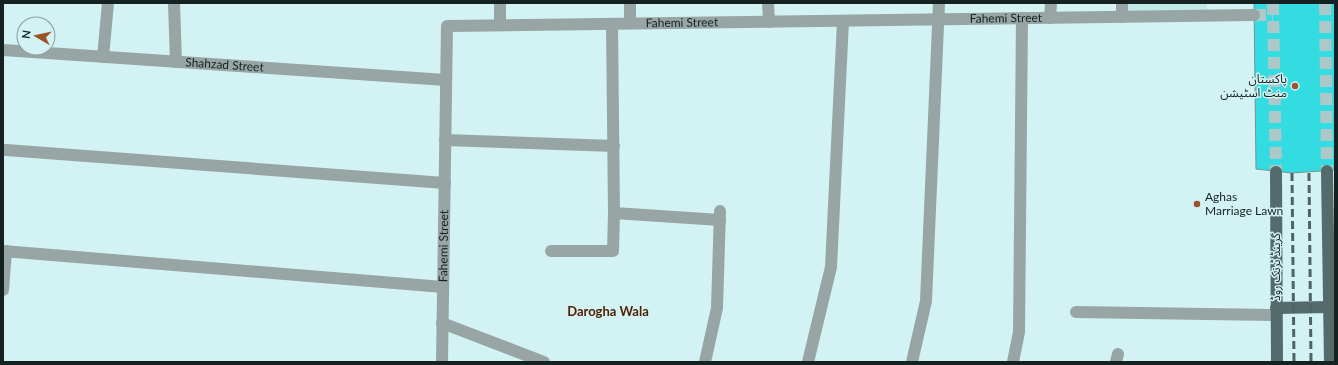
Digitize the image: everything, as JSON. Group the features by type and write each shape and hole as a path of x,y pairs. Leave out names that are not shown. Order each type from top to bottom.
{"main road":[{"name":"گرینڈ ٹرنک روڈ","path":"1276,172 1277,362"},
{"path":"1327,172 1330,362"},
{"path":"1276,312 1330,307"}],"street":[{"path":"103,57 108,3"},
{"path":"174,3 176,62"},
{"path":"500,3 500,25"},
{"path":"630,3 630,23"},
{"path":"768,3 769,22"},
{"path":"912,362 926,301 939,3"},
{"path":"1050,3 1050,18"},
{"path":"1122,3 1122,17"},
{"name":"Fahemi Street","path":"442,362 447,26 1254,15"},
{"path":"1013,362 1019,332 1022,18"},
{"path":"808,362 832,267 843,21"},
{"path":"551,251 613,251 614,146 612,24"},
{"name":"Shahzad Street","path":"3,50 446,80"},
{"path":"445,140 614,146"},
{"path":"6,150 445,183"},
{"path":"614,213 720,216 717,308 705,362"},
{"path":"3,290 4,251 443,287"},
{"path":"1076,312 1276,312"},
{"path":"442,323 544,362"}],"shaded area":[{"path":"1128,3 1207,3 1207,10 1128,11"}],"building":[{"name":"پاکستان منٹ اسٹیشن","path":"1254,3 1335,3 1335,170 1292,173 1256,169"}],"tunnel":[{"path":"1273,3 1276,172"},
{"path":"1325,3 1327,171"},
{"path":"1254,15 1273,15"}],"railway":[{"path":"1292,173 1294,362"},
{"path":"1309,173 1311,362"}],"place":[{"name":"پاکستان منٹ اسٹیشن","path":"1295,86"},
{"name":"Aghas Marriage Lawn","path":"1197,204"}],"district":[{"name":"Darogha Wala","path":"608,311"}]}
